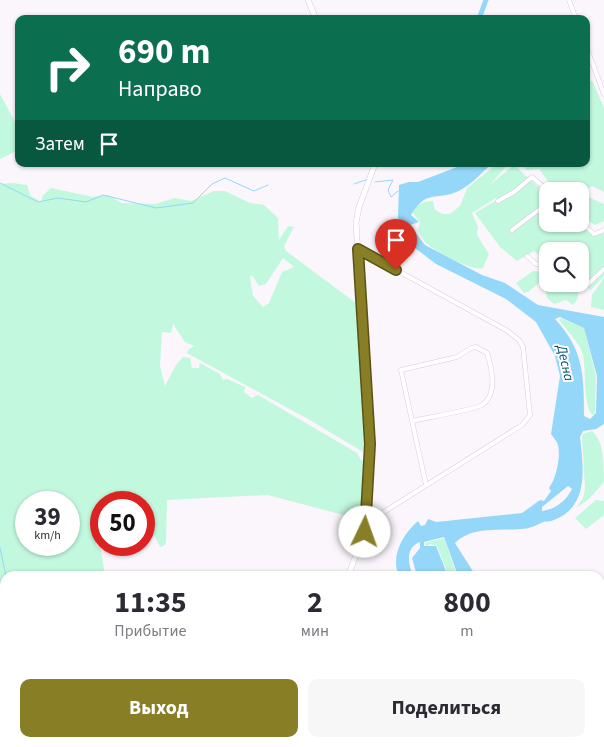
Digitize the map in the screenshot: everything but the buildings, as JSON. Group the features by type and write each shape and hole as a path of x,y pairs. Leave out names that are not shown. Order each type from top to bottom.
{"main road":[{"path":"308,0 314,15"},
{"path":"350,571 365,532 370,444 356,223 359,207 374,167"}],"street":[{"path":"569,0 575,15"},
{"path":"590,57 604,94"},
{"path":"498,201 514,192 532,177 539,183"},
{"path":"512,230 539,210"},
{"path":"589,229 594,234 604,230"},
{"path":"358,249 506,330 519,340 523,346 530,415 522,425 376,517 366,518"},
{"path":"527,256 539,264"},
{"path":"589,283 604,269"},
{"path":"412,421 482,406 489,396 492,376 487,353 482,348 470,348 456,357 401,370 412,421 426,485"}],"green space":[{"path":"590,81 593,82 604,108 604,192 592,186 589,188 589,182 548,182 539,169 527,170 524,167 590,167"},
{"path":"0,94 15,122 15,152 0,159"},
{"path":"493,167 505,167 490,185 512,167 516,167 539,188 539,232 589,232 594,236 604,233 604,276 591,290 589,289 589,242 539,242 539,254 534,251 517,261 500,247 475,213 497,200 496,198 472,213 478,227 477,235 489,254 483,268 471,267 454,260 426,243 418,230 420,222 412,212 418,205 424,202 433,201 435,210 443,214 450,214 460,206 467,188"},
{"path":"0,184 27,185 30,195 41,202 43,195 51,188 93,197 107,195 122,203 155,204 175,198 191,201 214,191 225,191 250,203 264,205 278,218 279,240 288,226 294,227 284,246 286,251 360,306 366,441 363,452 308,419 187,353 194,346 185,342 173,324 171,333 162,332 160,366 165,386 176,365 183,357 190,358 192,368 199,368 200,363 220,374 223,380 227,379 245,387 244,392 252,398 258,395 357,453 361,460 365,460 363,470 364,486 362,490 365,494 362,520 268,495 167,500 166,542 164,546 160,547 155,537 155,491 90,491 90,556 102,556 104,571 0,571","holes":["283,258 294,267 282,272 269,303 263,307 253,296 250,277 252,275 259,286 266,284"]},
{"path":"589,197 604,204 604,221 595,225 589,221"},
{"path":"533,271 539,271 539,283 528,292 524,293 516,283"},
{"path":"604,278 604,310 591,307 592,295"},
{"path":"546,292 579,292 577,300 573,305 566,300 554,304 547,298"},
{"path":"561,318 584,328 596,376 595,413 593,415 588,405 582,351 559,320"},
{"path":"592,431 596,435 601,447 604,482 589,499 576,508 583,498 585,489 582,437 583,434"},
{"path":"596,500 604,501 604,515 586,529 575,518"},
{"path":"444,538 455,571 447,571 437,546 430,544 427,546 424,543"}],"water":[{"path":"457,167 488,167 459,191 425,199 416,207 411,215 419,222 410,225 425,245 482,275 505,283 538,305 604,317 604,424 596,429 583,431 580,437 583,473 579,495 574,505 566,514 553,521 543,522 527,528 486,530 469,534 462,538 455,543 473,571 456,571 444,537 424,542 424,546 436,546 446,571 416,571 412,558 420,548 420,542 410,552 409,561 412,571 398,571 397,553 407,532 418,521 421,526 425,525 428,519 436,522 522,513 540,500 544,501 551,491 549,488 554,479 558,462 558,445 551,434 560,376 555,356 536,322 506,299 436,264 406,241 398,217 399,185 418,182","holes":["560,317 584,328 597,376 596,413 590,419 584,416 584,388 577,353 565,330 555,319","568,486 572,489 564,501 542,511 542,507"]}],"waterway":[{"name":"Десна","path":"480,15 486,0"},
{"path":"0,183 38,202 58,198 86,202 103,195 156,208 193,203 212,184 225,178 254,191 268,185"},
{"path":"354,184 368,179"},
{"path":"375,182 393,180 388,190 391,197 398,191"},
{"path":"0,548 5,571"}],"route":[{"path":"365,532 370,444 358,249 396,270"}]}
